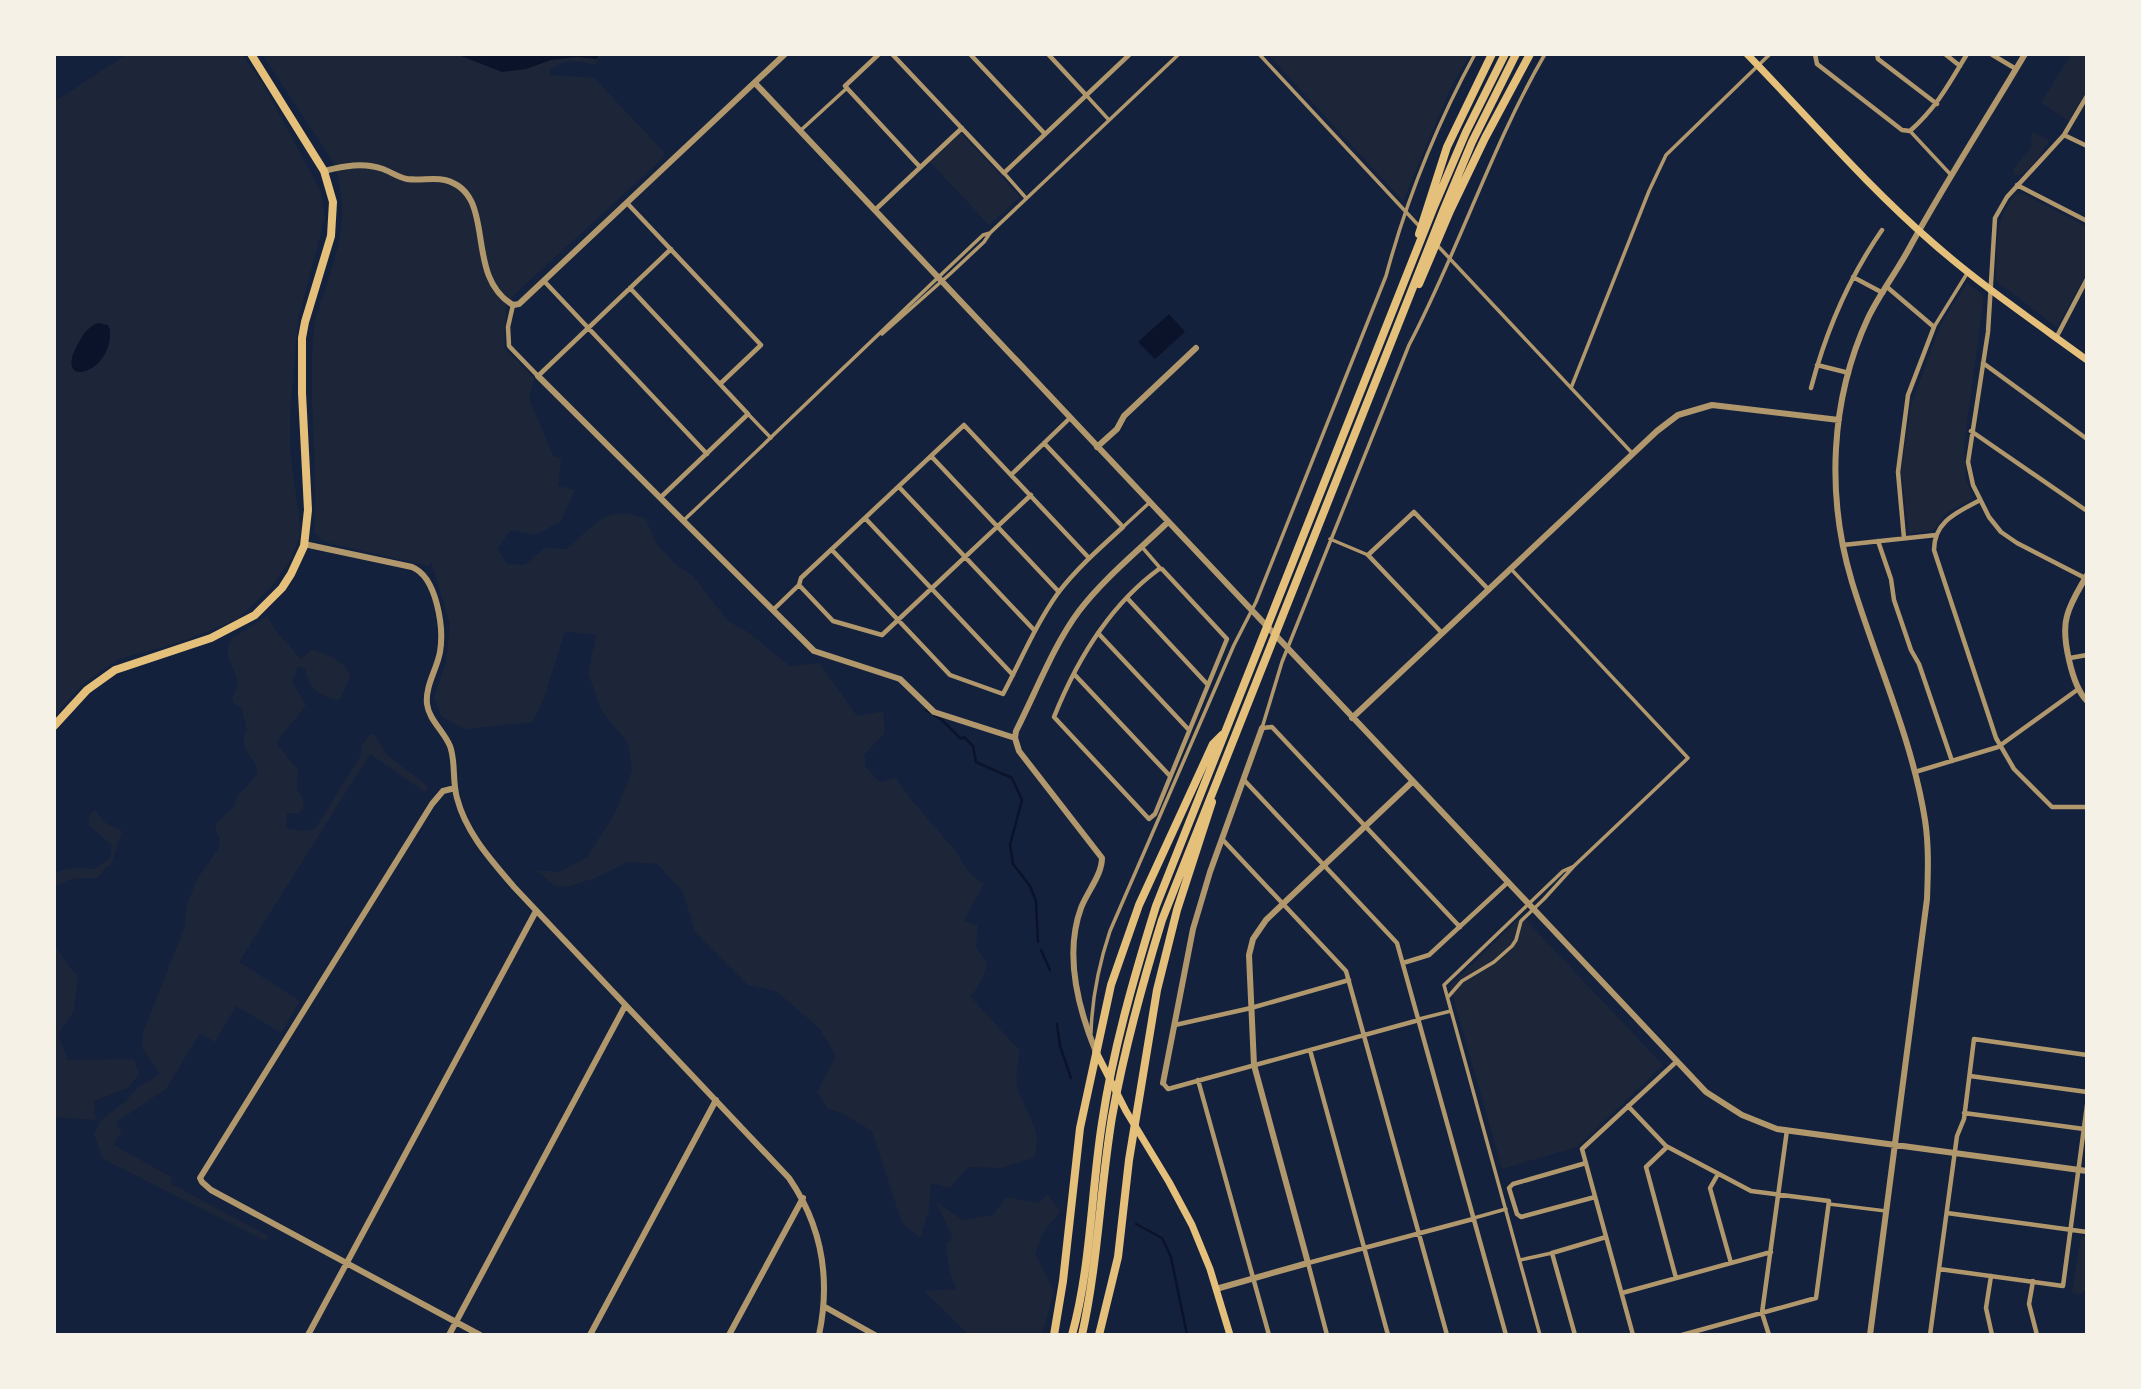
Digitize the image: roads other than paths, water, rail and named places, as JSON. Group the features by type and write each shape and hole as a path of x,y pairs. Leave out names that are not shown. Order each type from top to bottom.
{"main road":[{"path":"54,726 87,690 115,670 211,638 255,615 282,588 304,544 308,510 301,356 305,322 328,252 333,202 324,171 251,54"},
{"path":"1406,277 1447,147 1492,54"},
{"path":"1072,1335 1084,1270 1102,1124 1116,1046 1156,906 1406,277 1466,132 1505,54"},
{"path":"1082,1335 1094,1277 1112,1118 1143,979 1162,920 1472,142 1516,54"},
{"path":"1402,315 1423,276 1479,150 1530,54"},
{"path":"1747,54 1866,180 1919,231 2087,360"},
{"path":"1054,1335 1061,1299 1080,1128 1111,985 1126,937 1213,744 1224,733"},
{"path":"1099,1335 1118,1257 1129,1160 1157,990 1170,934 1228,749"},
{"path":"1096,1052 1192,1225 1230,1335"}],"street":[{"path":"513,305 523,301 786,54"},
{"path":"800,131 879,54"},
{"path":"892,54 1026,198"},
{"path":"970,54 1045,134"},
{"path":"1048,54 1110,120"},
{"path":"877,337 951,273 1026,198 1179,54"},
{"path":"1259,54 1633,454"},
{"path":"1091,1039 1092,1006 1110,931 1228,657 1251,611 1386,276 1425,159 1454,93 1475,54"},
{"path":"1451,1011 1168,1089 1163,1083 1192,929 1287,649 1409,345 1433,299 1470,209 1545,54"},
{"path":"1815,54 1817,64 1902,130 1910,131 1951,175"},
{"path":"1877,54 1878,59 1937,104"},
{"path":"1945,54 1960,66"},
{"path":"1910,131 1937,104 1967,54"},
{"path":"1991,54 2016,69"},
{"path":"1870,1335 1927,899 1927,834 1915,772 1852,583 1843,545 1835,485 1839,420 1849,373 1868,319 2025,54"},
{"path":"1004,173 1128,55"},
{"path":"1571,388 1648,191 1666,155 1769,56"},
{"path":"755,83 1706,1092 1725,1106 1753,1120 1787,1130 2087,1171"},
{"path":"847,88 920,167"},
{"path":"2087,96 2064,135 2002,203 1995,218 1988,332 1968,473 1994,525 2008,538 2086,577 2065,623 2077,690 2087,701"},
{"path":"874,210 962,128"},
{"path":"2064,135 2087,146"},
{"path":"324,171 344,166 368,165 405,178 445,180 459,187 467,193 476,212 483,261 489,280 513,305"},
{"path":"2017,185 2087,222"},
{"path":"627,203 761,345 720,384"},
{"path":"1811,388 1825,340 1853,277 1882,230"},
{"path":"683,521 877,337 913,298 983,235 990,233"},
{"path":"538,376 671,250"},
{"path":"1904,538 1898,472 1908,395 1934,327 1968,271"},
{"path":"1853,277 1885,290 1934,327"},
{"path":"2056,338 2087,279"},
{"path":"544,281 707,454"},
{"path":"630,288 771,438"},
{"path":"513,305 508,327 509,346 814,651 895,677 934,712 1015,738"},
{"path":"1097,447 1117,429 1124,416 1196,348"},
{"path":"1983,363 2087,439"},
{"path":"1818,365 1849,373"},
{"path":"1353,718 1668,421 1700,407 1728,407 1839,420"},
{"path":"660,498 748,414"},
{"path":"1012,474 1070,418"},
{"path":"773,610 799,585 801,578 964,425 1089,558"},
{"path":"1972,431 2087,511"},
{"path":"1044,443 1123,527"},
{"path":"931,456 1059,592"},
{"path":"898,487 1035,631"},
{"path":"799,585 833,621 882,635 1031,495"},
{"path":"1980,500 1952,515 1942,524 1936,535 1936,559 2000,746 2014,769 2052,807 2087,807"},
{"path":"832,550 950,675 1003,694 1035,631 1059,592 1089,558 1149,503"},
{"path":"1368,555 1414,512 1489,590"},
{"path":"865,518 1013,675"},
{"path":"1096,1052 1079,1001 1074,940 1080,911 1101,866 1102,858 1020,751 1015,738 1053,657 1077,614 1098,588 1167,522"},
{"path":"1843,545 1936,535"},
{"path":"1330,539 1368,555 1442,634"},
{"path":"1878,541 1891,579 1894,600 1952,761"},
{"path":"304,544 412,567 426,576 438,611 442,642 427,696 427,706 449,745 454,788 471,832 536,911 784,1170 803,1198 815,1225 822,1254 826,1284 825,1307 819,1335"},
{"path":"1142,546 1160,569 1227,639 1155,814 1149,819 1054,719 1074,675 1098,633 1127,598 1160,569"},
{"path":"1448,997 1462,981 1503,954 1516,940 1521,921 1574,866 1688,758 1511,569"},
{"path":"1127,598 1209,685"},
{"path":"1098,633 1189,730"},
{"path":"2070,658 2087,654"},
{"path":"1074,675 1170,776"},
{"path":"1915,772 2000,746 2077,690"},
{"path":"1262,728 1272,727 1460,927"},
{"path":"1244,780 1397,943 1506,1335"},
{"path":"1327,1335 1254,1065 1249,955 1259,927 1412,782"},
{"path":"454,788 443,791 432,804 200,1178 211,1190 480,1335"},
{"path":"1223,839 1346,971 1447,1335"},
{"path":"1540,1335 1444,985 1563,871 1574,866"},
{"path":"1403,963 1429,955 1507,883"},
{"path":"308,1335 536,911"},
{"path":"1175,1025 1251,1008 1349,980"},
{"path":"449,1335 625,1006"},
{"path":"1930,1335 1956,1136 1964,1113 1974,1039 2087,1055"},
{"path":"1310,1050 1388,1335"},
{"path":"1633,1335 1582,1149 1676,1062"},
{"path":"1969,1076 2087,1092"},
{"path":"1198,1080 1269,1335"},
{"path":"590,1335 716,1100"},
{"path":"1939,1269 2063,1286 2087,1105"},
{"path":"1628,1106 1667,1147 1751,1191 1888,1211"},
{"path":"1964,1113 2084,1129"},
{"path":"1769,1335 1762,1312 1787,1130"},
{"path":"1667,1147 1646,1167 1676,1278"},
{"path":"1586,1163 1513,1184 1510,1188 1517,1214 1521,1217 1595,1197"},
{"path":"1718,1174 1710,1188 1731,1263"},
{"path":"729,1335 803,1198"},
{"path":"1682,1335 1816,1298 1829,1204"},
{"path":"1216,1289 1506,1209"},
{"path":"1947,1213 2087,1232"},
{"path":"1520,1261 1606,1237"},
{"path":"1552,1252 1575,1335"},
{"path":"1622,1293 1770,1252"},
{"path":"1991,1276 1986,1308 1992,1335"},
{"path":"2033,1281 2029,1304 2037,1335"},
{"path":"825,1307 875,1335"}],"waterway":[{"path":"926,710 973,746 976,762 1012,778 1022,800 1010,845 1013,864 1030,886 1036,901 1038,942"},
{"path":"1041,950 1050,970"},
{"path":"1057,1024 1060,1046 1071,1078"},
{"path":"1136,1224 1162,1238 1171,1257 1187,1335"}]}
